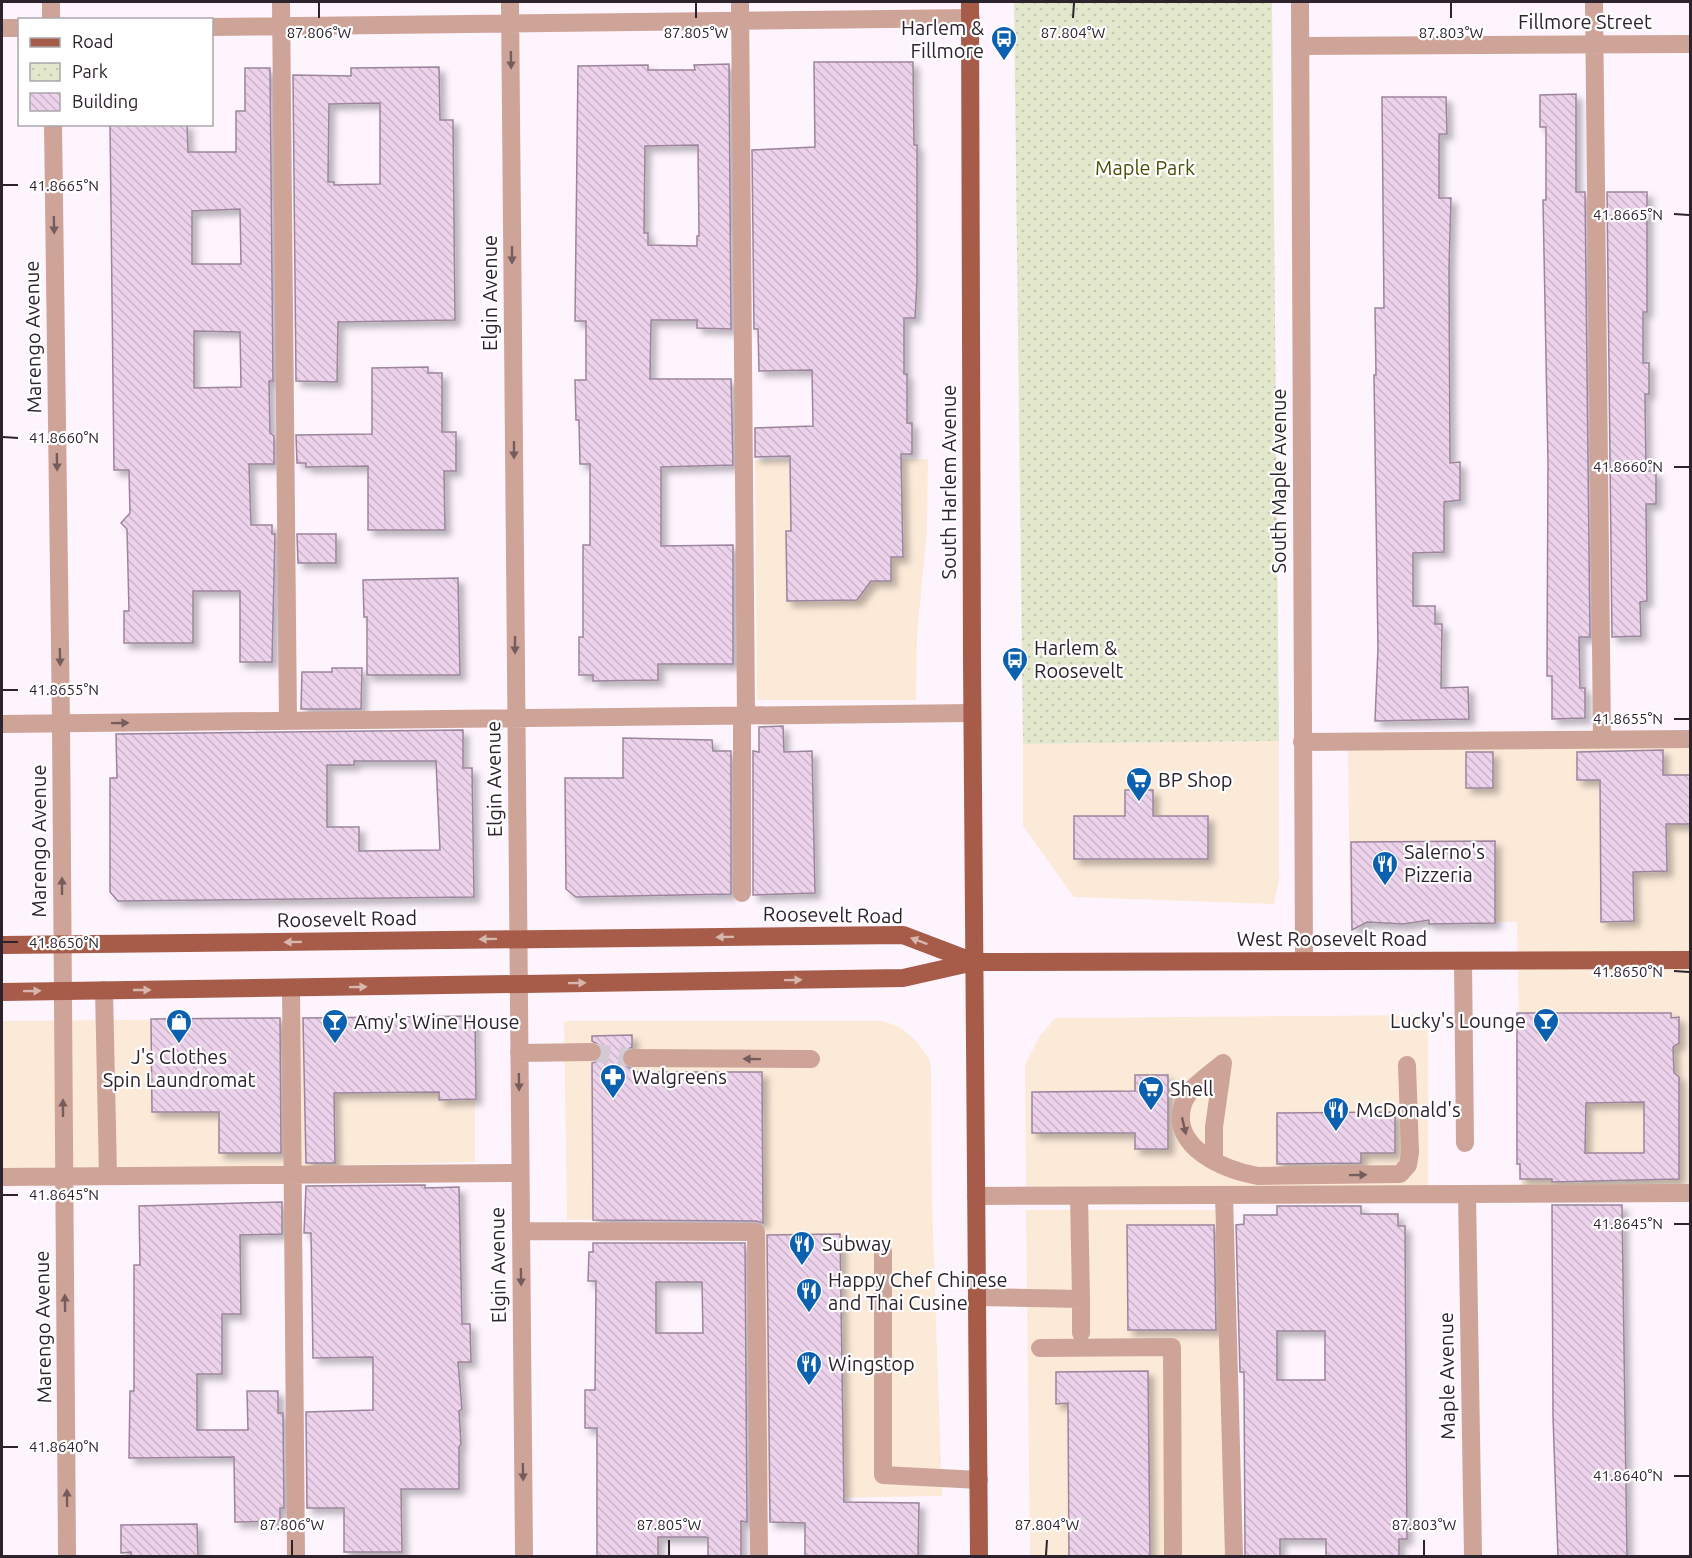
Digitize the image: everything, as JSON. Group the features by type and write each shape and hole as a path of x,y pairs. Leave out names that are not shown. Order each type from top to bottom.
{"main road":[{"name":"South Harlem Avenue","path":"971,10 972,713 980,1557"},
{"name":"Roosevelt Road","path":"2,945 903,935 974,962"},
{"name":"West Roosevelt Road","path":"974,962 1690,960"},
{"path":"2,992 903,978 974,962"}],"street":[{"path":"51,2 51,18"},
{"path":"281,2 288,721"},
{"name":"Elgin Avenue","path":"510,2 524,1557"},
{"path":"740,2 744,715 742,893"},
{"name":"South Maple Avenue","path":"1300,2 1304,961"},
{"path":"1594,2 1602,740"},
{"path":"213,27 740,20 971,10"},
{"path":"2,28 18,28"},
{"name":"Fillmore Street","path":"1300,46 1690,44"},
{"name":"Marengo Avenue","path":"53,126 68,1557"},
{"path":"2,724 972,713"},
{"path":"1302,742 1690,739"},
{"path":"1463,961 1465,1143"},
{"path":"291,988 296,1557"},
{"path":"104,990 108,1176"},
{"path":"519,1053 592,1052"},
{"path":"632,1058 811,1059"},
{"path":"1214,1160 1238,1172 1258,1176 1400,1174 1408,1165 1410,1152 1407,1065"},
{"path":"2,1177 520,1173"},
{"path":"976,1196 1690,1192"},
{"name":"Maple Avenue","path":"1467,1194 1473,1557"},
{"path":"1224,1195 1234,1557"},
{"path":"1079,1196 1081,1333"},
{"path":"520,1231 756,1233 759,1557"},
{"path":"883,1252 883,1475 979,1480"},
{"path":"978,1297 1081,1299"},
{"path":"1040,1348 1172,1347 1173,1557"}],"shaded area":[{"path":"928,459 927,531 917,635 916,700 757,700 755,460"},
{"path":"1279,741 1279,878 1274,904 1074,897 1023,826 1023,744"},
{"path":"1690,744 1690,1187 1522,1187 1517,922 1350,920 1348,746"},
{"path":"1428,1015 1428,1187 1026,1191 1025,1065 1039,1037 1055,1018"},
{"path":"475,1017 475,1162 2,1174 2,1021"},
{"path":"564,1021 883,1021 900,1027 915,1040 929,1058 931,1068 932,1202 942,1496 765,1499 763,1218 567,1220"},
{"path":"1026,1210 1215,1210 1229,1556 1030,1556"}],"green space":[{"name":"Maple Park","path":"1014,2 1272,2 1279,741 1023,744"}],"building":[{"path":"814,62 913,62 914,145 917,145 917,282 915,318 904,318 904,374 907,374 907,423 912,423 912,454 901,454 903,557 891,557 891,581 871,581 857,600 787,601 786,531 791,531 790,456 755,457 755,428 813,426 812,370 759,371 758,329 754,329 752,150 815,147"},
{"path":"729,64 731,329 697,328 697,320 651,320 650,379 731,379 733,465 661,467 661,546 733,545 733,664 658,664 658,680 593,681 593,675 579,675 579,637 583,637 583,545 590,545 590,464 580,464 579,420 576,420 575,380 586,380 586,321 575,321 578,66 648,65 648,70 695,70 694,65","holes":["698,145 699,236 697,236 697,246 648,245 648,233 644,233 645,146"]},
{"path":"439,67 440,120 453,120 455,320 338,322 337,382 296,381 293,75 351,76 351,68","holes":["380,103 380,184 334,185 334,182 328,182 329,104"]},
{"path":"245,68 270,68 273,381 269,381 270,433 274,436 274,464 249,464 251,525 272,525 272,534 275,534 272,662 240,662 240,591 193,591 193,643 124,643 124,611 129,611 127,529 121,523 130,513 129,470 114,470 110,126 187,126 188,152 236,152 236,111 245,111","holes":["240,209 241,264 192,264 192,211","194,331 240,332 241,387 194,388"]},
{"path":"1576,94 1576,192 1585,192 1590,637 1579,637 1580,688 1585,688 1585,718 1552,719 1552,676 1547,676 1548,462 1543,200 1546,200 1546,127 1540,127 1540,95"},
{"path":"1382,97 1446,97 1447,134 1439,134 1439,198 1451,198 1450,463 1460,462 1460,500 1444,502 1444,552 1413,553 1413,606 1435,606 1435,624 1442,624 1441,688 1468,687 1469,719 1375,721 1378,648 1374,375 1376,375 1375,308 1384,308"},
{"path":"1607,192 1647,192 1647,312 1643,312 1643,363 1649,363 1649,394 1645,394 1646,471 1656,471 1656,504 1646,504 1647,601 1640,602 1641,636 1612,637"},
{"path":"428,367 428,373 442,373 442,432 456,432 456,471 444,471 445,530 368,530 368,466 306,467 306,463 297,463 296,435 372,434 372,368"},
{"path":"297,534 336,534 336,563 298,563"},
{"path":"458,578 460,675 367,675 367,617 364,617 363,580"},
{"path":"332,668 362,668 361,709 301,709 302,672 332,672"},
{"path":"783,726 784,752 812,751 815,893 753,895 753,751 759,752 759,727"},
{"path":"463,730 463,768 472,768 474,897 118,901 110,892 110,778 117,778 116,734","holes":["354,761 436,761 440,850 359,851 359,827 327,827 327,765 354,765"]},
{"path":"623,738 712,740 713,751 731,751 731,894 576,897 566,889 565,778 623,778"},
{"path":"1663,750 1663,775 1690,775 1690,824 1666,824 1667,871 1633,872 1634,921 1601,922 1600,780 1577,780 1577,752"},
{"path":"1466,752 1493,752 1493,788 1466,788"},
{"path":"1125,790 1153,790 1153,816 1208,816 1208,859 1074,859 1074,816 1125,816"},
{"path":"1495,841 1495,923 1429,924 1429,920 1403,924 1367,922 1352,930 1351,842"},
{"path":"1517,1013 1671,1013 1671,1018 1679,1017 1679,1043 1673,1047 1674,1073 1679,1077 1679,1179 1552,1182 1552,1179 1520,1179 1520,1164 1517,1164","holes":["1644,1102 1644,1153 1585,1153 1586,1103"]},
{"path":"475,1016 476,1099 439,1100 439,1092 334,1093 335,1163 306,1163 303,1018"},
{"path":"280,1018 281,1153 219,1153 219,1112 152,1112 151,1019"},
{"name":"Walgreens","path":"632,1035 632,1047 623,1052 621,1059 623,1064 632,1069 632,1072 762,1072 763,1223 756,1221 593,1220 592,1063 598,1061 603,1052 601,1046 592,1041 592,1036"},
{"path":"1135,1075 1168,1075 1168,1149 1135,1149 1135,1133 1032,1133 1032,1092 1135,1091"},
{"name":"McDonald's","path":"1395,1112 1395,1153 1361,1153 1361,1163 1277,1164 1277,1113"},
{"path":"425,1185 425,1188 459,1187 462,1324 470,1324 471,1362 458,1362 462,1409 459,1411 461,1444 459,1447 459,1489 401,1489 402,1552 344,1552 344,1508 307,1508 306,1412 373,1410 373,1357 313,1358 311,1233 304,1233 306,1186"},
{"path":"282,1202 282,1234 240,1235 241,1314 222,1314 222,1374 197,1374 197,1430 248,1430 247,1391 278,1391 278,1413 283,1413 284,1508 280,1508 280,1521 235,1522 234,1457 129,1458 130,1391 134,1391 134,1265 140,1265 139,1206"},
{"path":"1552,1205 1622,1205 1627,1557 1558,1557 1553,1417"},
{"path":"1277,1206 1361,1206 1361,1214 1398,1214 1398,1226 1405,1226 1407,1539 1399,1539 1399,1557 1326,1557 1326,1539 1280,1539 1280,1557 1245,1557 1244,1372 1240,1372 1236,1225 1244,1224 1244,1215 1277,1215","holes":["1277,1331 1325,1331 1325,1380 1277,1380"]},
{"path":"1127,1225 1214,1225 1216,1330 1128,1330"},
{"path":"840,1234 844,1502 919,1503 918,1557 805,1557 805,1523 770,1522 767,1235"},
{"path":"593,1243 745,1243 747,1522 741,1521 741,1557 708,1557 708,1538 706,1537 658,1537 658,1557 597,1557 597,1428 585,1428 585,1390 595,1390 596,1281 588,1281 589,1252 593,1252","holes":["656,1282 702,1282 703,1333 656,1333"]},
{"path":"1148,1371 1150,1557 1069,1557 1068,1403 1056,1404 1056,1372"},
{"path":"197,1524 198,1557 131,1557 131,1552 121,1553 121,1525"}],"tunnel":[{"path":"592,1052 632,1058"}],"place":[{"name":"Harlem & Fillmore","path":"1004,62"},
{"name":"Harlem & Roosevelt","path":"1015,683"},
{"name":"BP Shop","path":"1139,803"},
{"name":"Salerno's Pizzeria","path":"1385,887"},
{"name":"Lucky's Lounge","path":"1546,1044"},
{"name":"J's Clothes Spin Laundromat","path":"179,1045"},
{"name":"Amy's Wine House","path":"335,1045"},
{"name":"Walgreens","path":"613,1100"},
{"name":"Shell","path":"1151,1112"},
{"name":"McDonald's","path":"1336,1133"},
{"name":"Subway","path":"802,1267"},
{"name":"Happy Chef Chinese and Thai Cusine","path":"809,1314"},
{"name":"Wingstop","path":"809,1387"}]}
